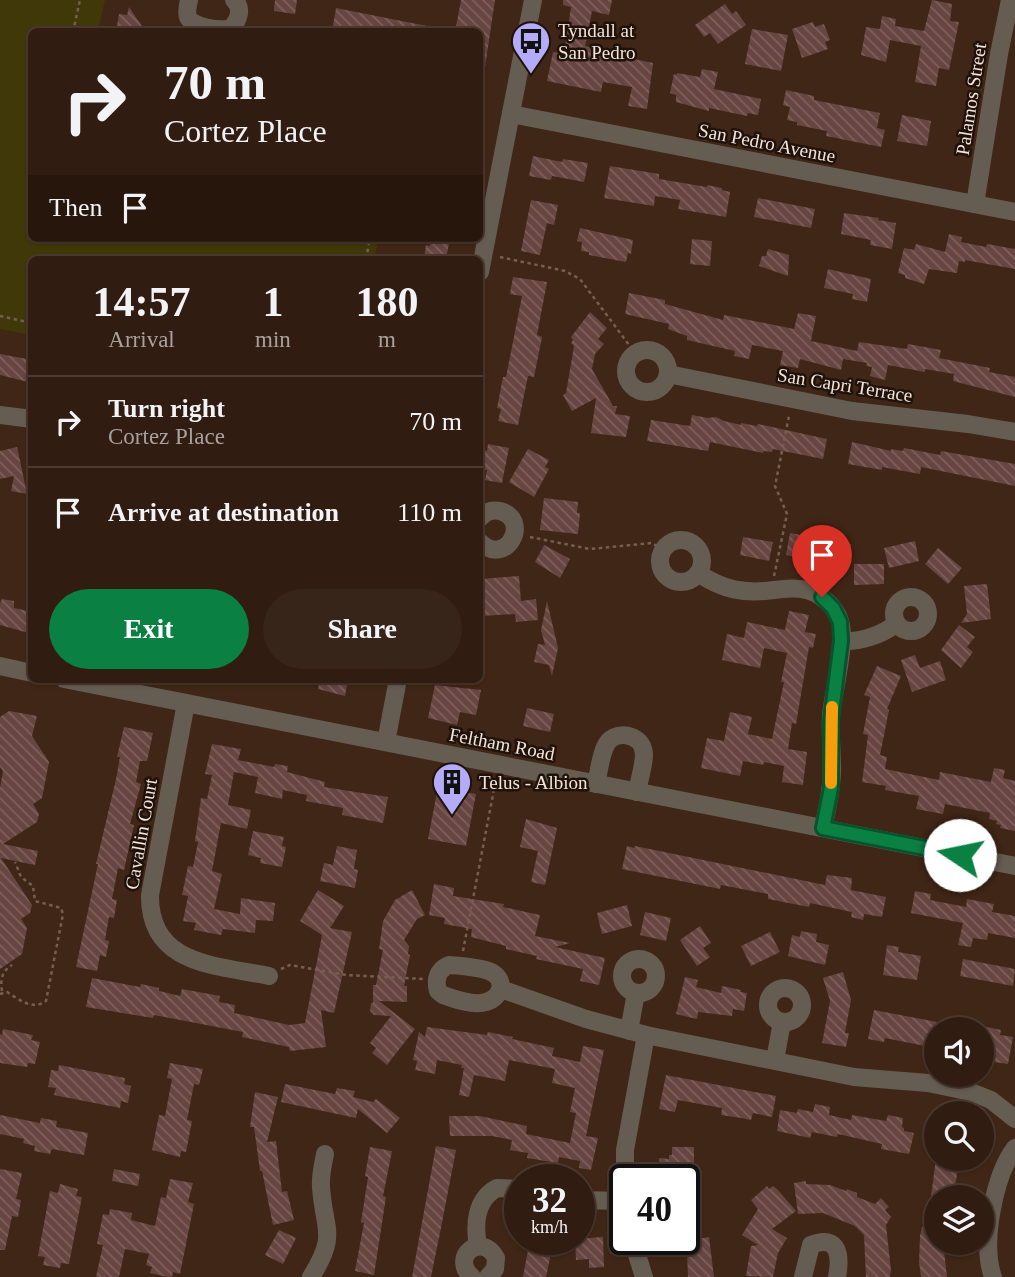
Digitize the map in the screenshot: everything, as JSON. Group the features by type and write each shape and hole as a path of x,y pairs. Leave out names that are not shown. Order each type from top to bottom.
{"street":[{"path":"189,0 187,15 190,21 215,28"},
{"path":"232,28 239,17 240,9 234,0"},
{"path":"483,254 533,0"},
{"name":"Palamos Street","path":"975,204 1010,0"},
{"name":"San Pedro Avenue","path":"511,114 1015,212"},
{"path":"648,350 661,355 668,367 666,381 656,390 636,389 627,378 627,364 635,353 648,350"},
{"name":"San Capri Terrace","path":"668,374 852,411 1015,432"},
{"path":"0,415 28,418"},
{"path":"483,516 489,511 502,512 512,520 515,534 509,544 498,550 483,545"},
{"path":"673,541 692,544 697,548 702,560 698,573 688,581 669,579 664,575 660,562 663,550 673,541"},
{"path":"698,573 726,589 809,590 822,597 833,608 840,622 841,641 831,720 831,788 823,828"},
{"path":"841,641 856,642 896,624"},
{"path":"0,666 28,672"},
{"name":"Feltham Road","path":"84,683 1015,866"},
{"path":"386,742 397,683"},
{"name":"Cavallin Court","path":"186,703 150,895 150,914 155,931 182,955 196,961 269,976"},
{"path":"596,784 605,745 614,736 628,735 639,741 644,753 636,792"},
{"path":"443,967 460,967 492,973 500,981 498,996 488,1002 476,1003 443,995 438,991 437,979 443,967"},
{"path":"501,989 586,1019 638,1033 854,1077 928,1083 971,1092 991,1100 1015,1119"},
{"path":"625,1164 638,1033 636,993"},
{"path":"775,1060 782,1022"},
{"path":"993,1277 987,1255 998,1181 1015,1148"},
{"path":"311,1277 327,1246 327,1218 321,1188 325,1154"},
{"path":"478,1246 476,1227 484,1198 498,1188 504,1188"},
{"path":"803,1277 811,1245 822,1241 831,1244 838,1251 840,1262 836,1277"},
{"path":"472,1277 465,1270 464,1259 469,1250 478,1246 489,1249 496,1258 495,1269 488,1277"},
{"path":"637,1255 643,1277"}],"path":[{"path":"74,28 80,0"},
{"path":"483,254 573,274 585,284 635,353"},
{"path":"0,316 28,322"},
{"path":"771,591 787,514 775,486 792,399"},
{"path":"515,534 590,549 652,543 663,550"},
{"path":"460,967 498,766"},
{"path":"12,965 5,970 0,980 1,993 11,993 18,1001 42,1005 46,1001 63,914 61,908 35,901 34,888 21,877 15,862"},
{"path":"269,976 290,965 346,975 437,979"}],"shaded area":[{"path":"0,0 105,0 99,28 28,28 28,242 378,242 375,256 28,256 28,334 0,329"}],"building":[{"path":"275,0 297,0 295,14 274,11"},
{"path":"461,0 495,0 485,67 483,28 456,28"},
{"path":"563,0 612,0 609,15 592,11 585,46 630,55 629,58 653,63 647,109 628,106 632,87 603,82 601,92 547,81 553,52 564,54 571,7 563,5"},
{"path":"932,0 952,4 950,21 959,22 949,70 939,68 936,86 915,82 921,46 890,40 886,62 861,55 866,27 880,29 882,16 896,19 895,26 924,31"},
{"path":"725,4 732,14 736,11 746,25 718,44 710,33 704,37 695,25"},
{"path":"129,7 143,28 117,28 119,14 127,15"},
{"path":"336,8 427,26 427,28 333,28"},
{"path":"813,22 815,27 824,24 830,40 825,42 828,49 802,58 792,29"},
{"path":"752,29 788,35 781,71 745,64"},
{"path":"702,69 718,72 714,89 761,99 758,115 748,113 747,116 709,108 709,111 676,102 676,95 670,93 674,74 700,77"},
{"path":"786,90 814,96 814,100 880,113 877,128 885,130 881,147 826,136 827,131 797,125 797,122 787,120 790,107 783,105"},
{"path":"902,115 931,121 927,146 897,141"},
{"path":"533,156 562,162 563,159 588,163 584,182 552,176 551,180 529,176"},
{"path":"610,166 659,174 659,179 722,188 730,192 726,217 678,209 680,200 655,196 654,206 604,198"},
{"path":"758,198 815,209 811,228 754,217"},
{"path":"531,200 558,205 554,225 547,223 540,255 521,251"},
{"path":"844,213 896,223 892,249 870,245 871,240 841,234"},
{"path":"580,228 633,240 631,254 628,253 626,262 581,251 582,242 577,241"},
{"path":"949,234 962,237 961,242 1015,249 1015,269 965,260 959,261 957,273 929,269 924,284 898,273 904,248 914,250 916,244 945,252"},
{"path":"692,239 712,241 710,266 690,264"},
{"path":"430,242 449,242 447,256 424,256 426,245 430,246"},
{"path":"768,249 789,255 788,276 759,266"},
{"path":"828,269 871,279 867,302 852,299 853,294 824,288"},
{"path":"513,277 547,282 537,335 542,337 534,377 528,376 518,425 498,421 501,409 497,408 522,296 510,294"},
{"path":"629,293 665,300 665,304 723,320 724,315 794,329 798,313 816,316 811,341 857,351 859,342 907,349 908,344 941,350 939,358 990,368 989,372 1015,377 1015,397 953,381 954,374 925,369 925,372 888,365 885,380 870,376 872,367 866,366 867,363 843,359 841,370 800,359 798,368 780,365 783,351 752,345 749,359 734,356 735,351 687,340 687,336 668,329 669,324 625,314"},
{"path":"590,312 607,328 598,339 604,344 595,354 592,369 613,406 617,406 615,414 630,416 626,437 591,433 596,398 572,411 563,395 566,393 574,346 571,337"},
{"path":"0,354 28,359 28,382 0,375"},
{"path":"692,415 716,417 741,425 758,424 827,439 823,459 773,449 772,452 763,453 710,442 708,451 647,441 651,420 690,426"},
{"path":"852,442 891,451 903,451 904,448 940,455 941,451 1015,464 1015,486 921,467 920,474 848,464"},
{"path":"488,444 509,448 502,483 485,480 487,470 483,469 483,450 487,451"},
{"path":"17,447 27,494 11,491 14,476 0,479 0,451"},
{"path":"528,449 549,460 545,467 549,469 534,497 509,482"},
{"path":"544,498 578,502 578,534 540,530"},
{"path":"790,533 851,544 846,570 795,560 796,557 786,555"},
{"path":"743,537 773,542 769,561 740,555"},
{"path":"915,541 919,561 889,568 884,548"},
{"path":"544,545 570,559 560,578 535,562"},
{"path":"938,548 962,568 948,584 925,564"},
{"path":"854,564 884,564 884,584 854,585"},
{"path":"519,576 521,601 536,599 538,620 516,622 515,614 483,616 483,579"},
{"path":"987,584 991,619 961,623 967,614 964,586"},
{"path":"2,599 14,601 14,608 28,611 28,633 0,625"},
{"path":"547,601 558,648 552,676 549,665 534,662 538,644 545,645 541,630"},
{"path":"789,611 809,615 805,632 816,634 813,648 809,647 796,724 792,723 788,749 807,752 803,785 782,782 784,766 764,762 763,765 743,761 740,776 701,768 707,738 724,741 730,712 752,717 748,734 772,739 787,653 764,648 760,668 722,660 727,634 744,638 747,622 785,630"},
{"path":"959,625 975,637 967,647 973,652 961,668 941,650"},
{"path":"915,655 920,668 940,661 946,680 912,692 901,660"},
{"path":"877,666 901,676 887,709 889,710 880,755 887,757 885,769 939,780 940,772 991,782 994,768 1005,770 1003,778 1015,781 1015,831 1000,828 1001,825 996,824 997,821 989,819 990,813 945,804 943,814 916,809 919,796 885,790 886,786 862,782 868,735 863,734 870,697 864,695"},
{"path":"319,683 347,683 345,696 318,689"},
{"path":"435,685 481,690 476,715 460,712 457,725 428,718"},
{"path":"527,708 554,714 550,732 523,726"},
{"path":"9,711 37,716 32,736 49,762 42,798 33,804 39,814 37,822 3,844 38,851 35,865 1,858 32,905 30,913 21,919 27,928 22,954 0,969 0,788 3,771 0,767 0,717"},
{"path":"124,727 153,733 147,761 140,761 136,782 141,784 130,824 134,825 124,870 118,868 112,899 117,900 114,918 109,917 105,940 109,941 106,957 100,955 97,971 76,967 116,779 120,757 117,757"},
{"path":"212,744 241,749 238,760 274,767 275,764 288,766 287,772 325,782 324,787 388,797 383,823 342,815 343,808 306,801 307,795 283,790 282,799 255,793 258,777 234,772 228,805 251,810 247,829 221,823 212,871 222,874 214,909 240,914 241,898 275,903 273,921 256,920 255,933 223,929 221,935 194,930 196,923 183,921 188,896 182,895 188,866 193,867 198,842 195,841 201,798 207,799 212,775 205,774"},
{"name":"Telus - Albion","path":"438,787 476,794 466,846 428,839"},
{"path":"526,819 557,828 545,885 531,882 538,851 520,847"},
{"path":"253,831 284,837 282,846 286,847 282,867 260,863 261,858 248,855"},
{"path":"337,846 357,850 355,888 320,881 324,863 333,865"},
{"path":"627,846 825,885 827,875 852,878 851,890 886,897 882,917 864,914 863,920 851,917 852,912 810,903 809,907 768,899 768,894 721,885 720,889 622,869"},
{"path":"434,884 454,888 453,896 504,904 503,907 540,915 535,936 570,943 555,947 605,958 599,985 580,981 583,969 536,959 537,956 471,937 472,929 444,924 445,918 429,915"},
{"path":"318,890 344,906 330,928 352,932 334,1013 321,1010 326,1047 290,1051 289,1047 242,1037 243,1032 154,1015 153,1018 86,1007 92,978 140,987 141,984 180,996 182,989 220,996 219,1002 235,1005 234,1013 289,1025 305,1023 322,935 300,921"},
{"path":"412,890 425,915 417,919 404,940 409,946 410,955 404,986 407,986 407,1002 379,1001 415,1029 387,1065 372,1053 376,1048 370,1043 391,1016 374,1015 370,1011 373,985 376,985 383,950 379,949 383,921 395,900"},
{"path":"915,891 931,894 930,900 966,907 967,899 994,904 992,912 1015,916 1015,938 988,933 987,940 973,938 971,947 958,945 963,923 911,913"},
{"path":"627,905 632,926 602,934 597,913"},
{"path":"645,912 671,918 666,941 640,935"},
{"path":"700,926 711,943 703,948 710,957 697,966 680,940"},
{"path":"801,931 817,934 816,942 829,945 825,965 788,956 792,935 800,937"},
{"path":"770,932 780,952 751,966 741,946"},
{"path":"887,945 899,947 898,952 921,956 917,980 883,975"},
{"path":"963,959 1015,969 1013,986 960,976"},
{"path":"843,972 851,1000 845,1033 849,1033 846,1047 822,1043 830,1001 823,978"},
{"path":"685,977 698,980 696,987 721,993 722,986 747,993 744,1011 733,1009 732,1016 698,1012 697,1019 676,1014"},
{"path":"874,1010 924,1020 924,1046 885,1038 884,1042 868,1039"},
{"path":"427,1027 487,1035 488,1032 554,1048 552,1056 580,1062 583,1046 604,1050 586,1136 598,1138 592,1164 580,1164 580,1161 559,1157 558,1163 527,1158 528,1153 510,1150 512,1140 492,1136 450,1136 449,1116 480,1116 527,1126 526,1134 570,1143 576,1113 570,1112 575,1088 552,1083 555,1069 509,1060 505,1081 474,1075 469,1097 459,1095 464,1068 461,1068 462,1065 437,1060 435,1074 415,1070 417,1061 413,1060 419,1032 425,1037"},
{"path":"3,1029 33,1035 31,1040 40,1042 35,1064 28,1063 27,1067 0,1063 0,1034 2,1035"},
{"path":"994,1029 1001,1030 1000,1035 1013,1037 1008,1064 994,1062"},
{"path":"170,1063 203,1069 199,1085 194,1084 187,1120 192,1121 186,1152 181,1151 180,1157 152,1150 159,1115 165,1116 172,1079 167,1078"},
{"path":"59,1065 125,1078 124,1084 131,1086 128,1103 121,1101 120,1108 54,1095 56,1088 48,1087 51,1070 58,1071"},
{"path":"666,1075 776,1096 772,1117 753,1113 751,1120 721,1115 722,1108 678,1100 675,1112 659,1109"},
{"path":"285,1084 335,1094 337,1088 355,1091 353,1097 373,1102 376,1099 400,1118 387,1133 358,1109 356,1118 281,1102"},
{"path":"255,1092 278,1097 267,1142 276,1141 282,1192 287,1191 294,1220 273,1225 260,1171 254,1127 250,1127"},
{"path":"815,1104 830,1107 829,1115 851,1120 852,1115 886,1121 888,1115 903,1118 904,1131 914,1133 909,1154 881,1149 882,1144 838,1134 837,1137 812,1132 810,1138 777,1131 780,1110 813,1112"},
{"path":"0,1115 40,1123 41,1118 57,1121 56,1127 88,1133 84,1155 52,1149 50,1154 34,1151 35,1146 23,1143 24,1139 0,1134"},
{"path":"436,1146 456,1150 431,1277 412,1277"},
{"path":"370,1147 392,1151 383,1196 386,1197 374,1275 355,1271 364,1223 361,1222"},
{"path":"672,1147 694,1147 694,1164 659,1164 659,1158 669,1159 669,1155 672,1155"},
{"path":"0,1169 22,1173 16,1199 21,1200 18,1217 12,1216 5,1250 0,1250"},
{"path":"114,1169 140,1174 138,1186 112,1181"},
{"path":"934,1171 958,1171 955,1185 933,1185"},
{"path":"170,1179 193,1183 188,1202 194,1204 180,1274 173,1272 172,1277 167,1277 150,1273 152,1267 146,1265 149,1254 125,1249 119,1277 96,1277 103,1245 97,1244 103,1214 109,1215 110,1209 132,1213 131,1220 155,1226 161,1197 166,1198"},
{"path":"806,1181 806,1184 830,1185 846,1191 847,1189 857,1193 857,1197 875,1204 881,1198 889,1207 885,1210 891,1217 886,1225 890,1277 866,1277 864,1235 855,1226 823,1213 798,1214 794,1183"},
{"path":"60,1184 78,1189 76,1196 82,1197 69,1264 61,1263 60,1268 43,1265 45,1257 38,1256 50,1191 58,1193"},
{"path":"767,1186 769,1189 773,1186 778,1190 796,1211 772,1229 787,1238 778,1253 773,1277 746,1276 751,1246 758,1245 742,1235 758,1209 751,1200"},
{"path":"922,1227 924,1255 944,1255 947,1277 921,1277 919,1262"},
{"path":"279,1230 296,1238 283,1264 265,1255"},
{"path":"603,1237 604,1267 589,1268 589,1259 576,1260 576,1255 595,1255 595,1238"},
{"path":"709,1237 714,1277 688,1277 687,1255 700,1255 700,1238"},
{"path":"527,1255 551,1255 546,1277 523,1277"}],"slow traffic":[{"path":"831,783 832,707"}],"place":[{"name":"Tyndall at San Pedro","path":"531,75"},
{"name":"Telus - Albion","path":"452,816"}],"route":[{"path":"822,597 833,608 840,622 841,641 831,720 831,788 823,828 960,855"}]}
